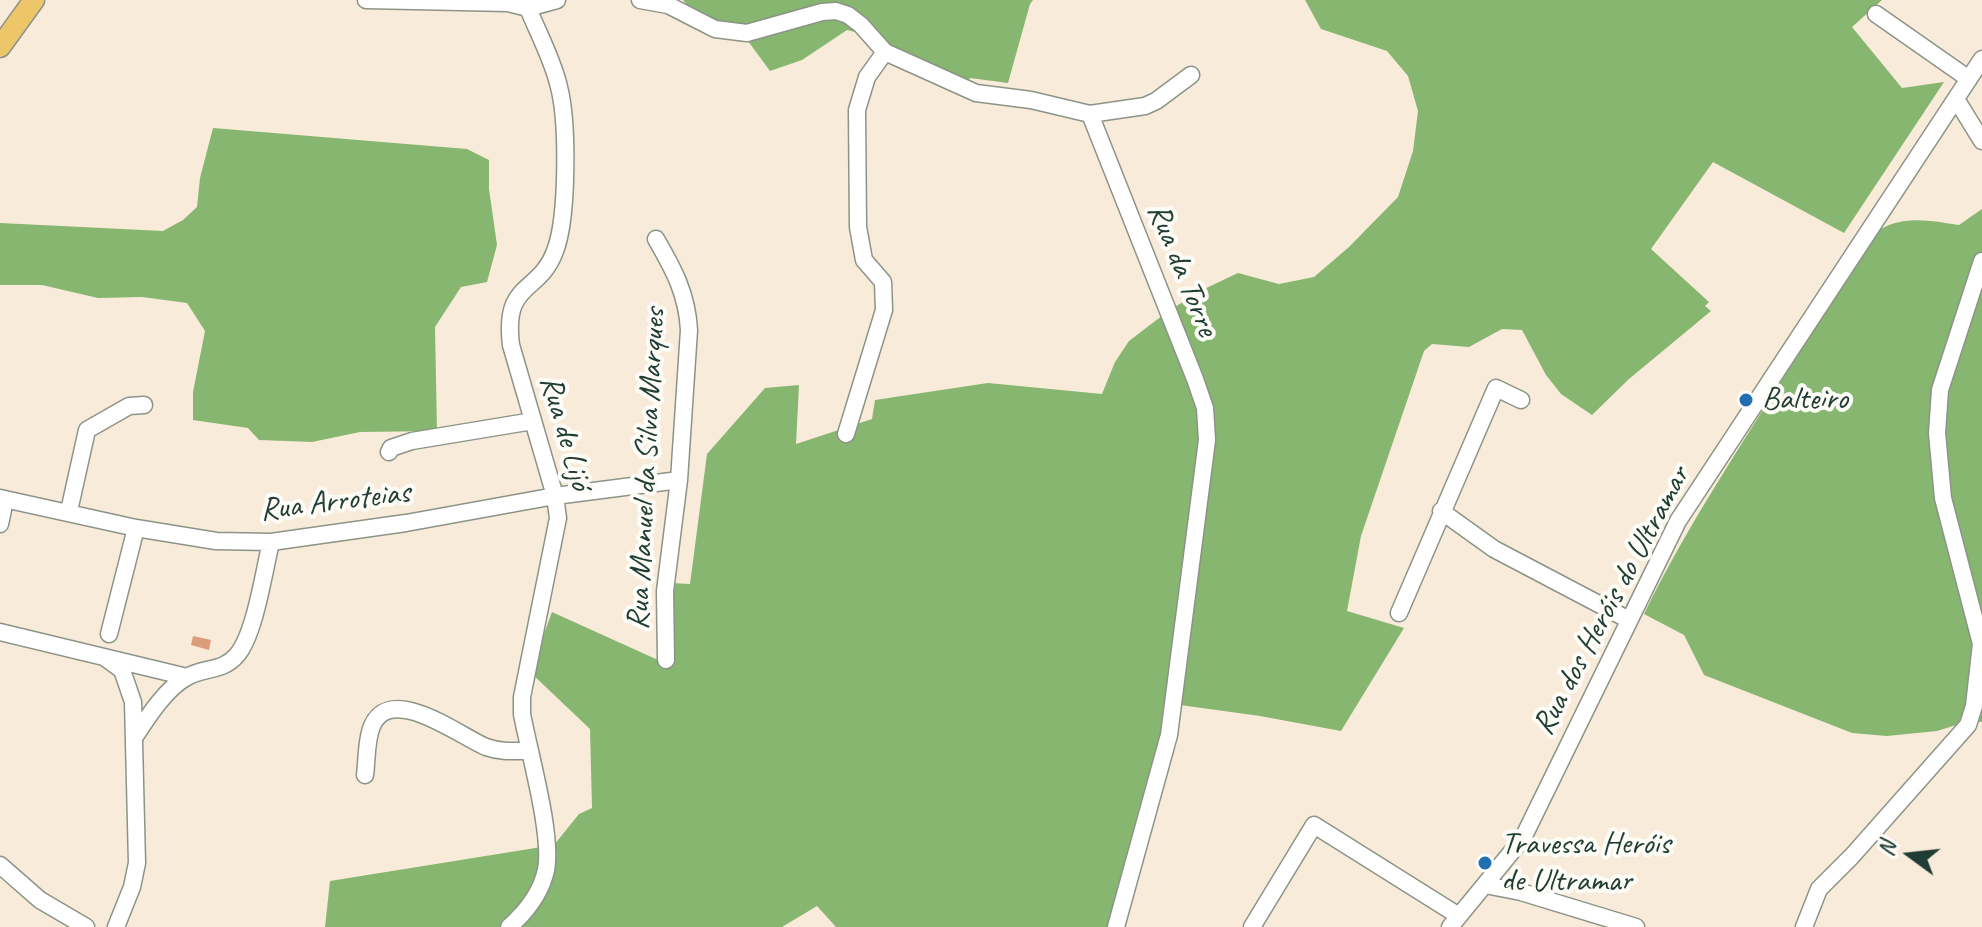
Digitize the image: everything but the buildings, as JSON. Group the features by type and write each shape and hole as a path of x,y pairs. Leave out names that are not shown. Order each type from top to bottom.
{"main road":[{"path":"0,47 34,0"}],"street":[{"path":"366,0 508,3 528,8 557,0"},
{"path":"640,0 669,2 715,29 747,33 836,11 861,25 885,52 976,93 1031,100 1090,114 1145,106 1191,75"},
{"name":"Rua de Lijó","path":"509,927 524,914 546,870 545,834 522,697 557,526 555,496 511,345 510,312 517,296 555,253 560,236 566,152 559,87 528,8"},
{"path":"1876,14 1969,79"},
{"path":"846,434 884,310 883,282 864,260 858,227 857,110 867,77 885,52"},
{"name":"Rua dos Heróis do Ultramar","path":"1454,921 1523,838 1678,521 1982,59"},
{"path":"1956,99 1982,141"},
{"name":"Rua da Torre","path":"1090,114 1195,379 1205,408 1207,440 1169,735 1116,927"},
{"name":"Rua Manuel da Silva Marques","path":"656,239 680,280 687,305 689,330 679,480 665,591 666,660"},
{"path":"1804,927 1819,889 1968,725 1974,706 1981,644 1943,498 1937,433 1940,390 1982,261"},
{"path":"1399,613 1496,388 1521,400"},
{"path":"69,511 87,430 129,406 144,405"},
{"path":"389,452 391,448 412,441 533,421"},
{"name":"Rua Arroteias","path":"3,499 136,528 216,541 271,542 406,523 555,496 679,480"},
{"path":"0,524 3,499"},
{"path":"1441,511 1494,549 1629,620"},
{"path":"109,634 136,528"},
{"path":"0,632 187,677 216,670 230,663 248,636 271,542"},
{"path":"104,657 122,670 133,702 137,863 132,887 116,927"},
{"path":"134,738 155,706 187,677"},
{"path":"365,775 372,726 379,715 392,711 408,710 436,718 489,748 529,751"},
{"path":"1252,927 1314,825 1454,921"},
{"path":"0,865 40,900 86,927"},
{"path":"1485,885 1521,892 1636,927"}],"green space":[{"path":"683,0 1033,0 1008,83 970,78 968,83 919,63 882,39 847,30 802,60 770,71 748,41 691,10"},
{"path":"1305,0 1882,0 1852,27 1902,88 1944,82 1844,233 1713,162 1651,249 1709,302 1705,306 1711,311 1629,379 1592,415 1561,394 1546,375 1522,330 1502,329 1469,347 1432,344 1424,351 1361,536 1347,611 1404,628 1341,731 1173,704 1114,927 836,927 817,906 782,927 325,927 330,881 554,845 579,814 592,808 590,729 530,672 552,612 669,665 670,583 690,584 707,454 765,388 799,385 796,444 872,419 875,400 988,383 1102,394 1115,362 1129,341 1200,291 1238,273 1279,284 1314,277 1349,247 1398,197 1413,151 1418,111 1408,76 1387,51 1321,29"},
{"path":"213,128 467,149 489,160 489,189 497,245 487,282 461,287 435,327 437,431 360,432 312,442 259,440 248,428 193,420 193,392 205,331 187,303 142,297 98,298 42,285 0,285 0,223 163,231 183,220 197,207 200,178"},
{"path":"1982,209 1982,722 1969,721 1937,731 1887,736 1852,733 1704,675 1684,635 1644,614 1699,513 1849,266 1871,237 1881,229 1900,222 1929,221 1959,225"}],"place":[{"name":"Balteiro","path":"1746,400"},
{"name":"Travessa Heróis de Ultramar","path":"1485,863"}]}
